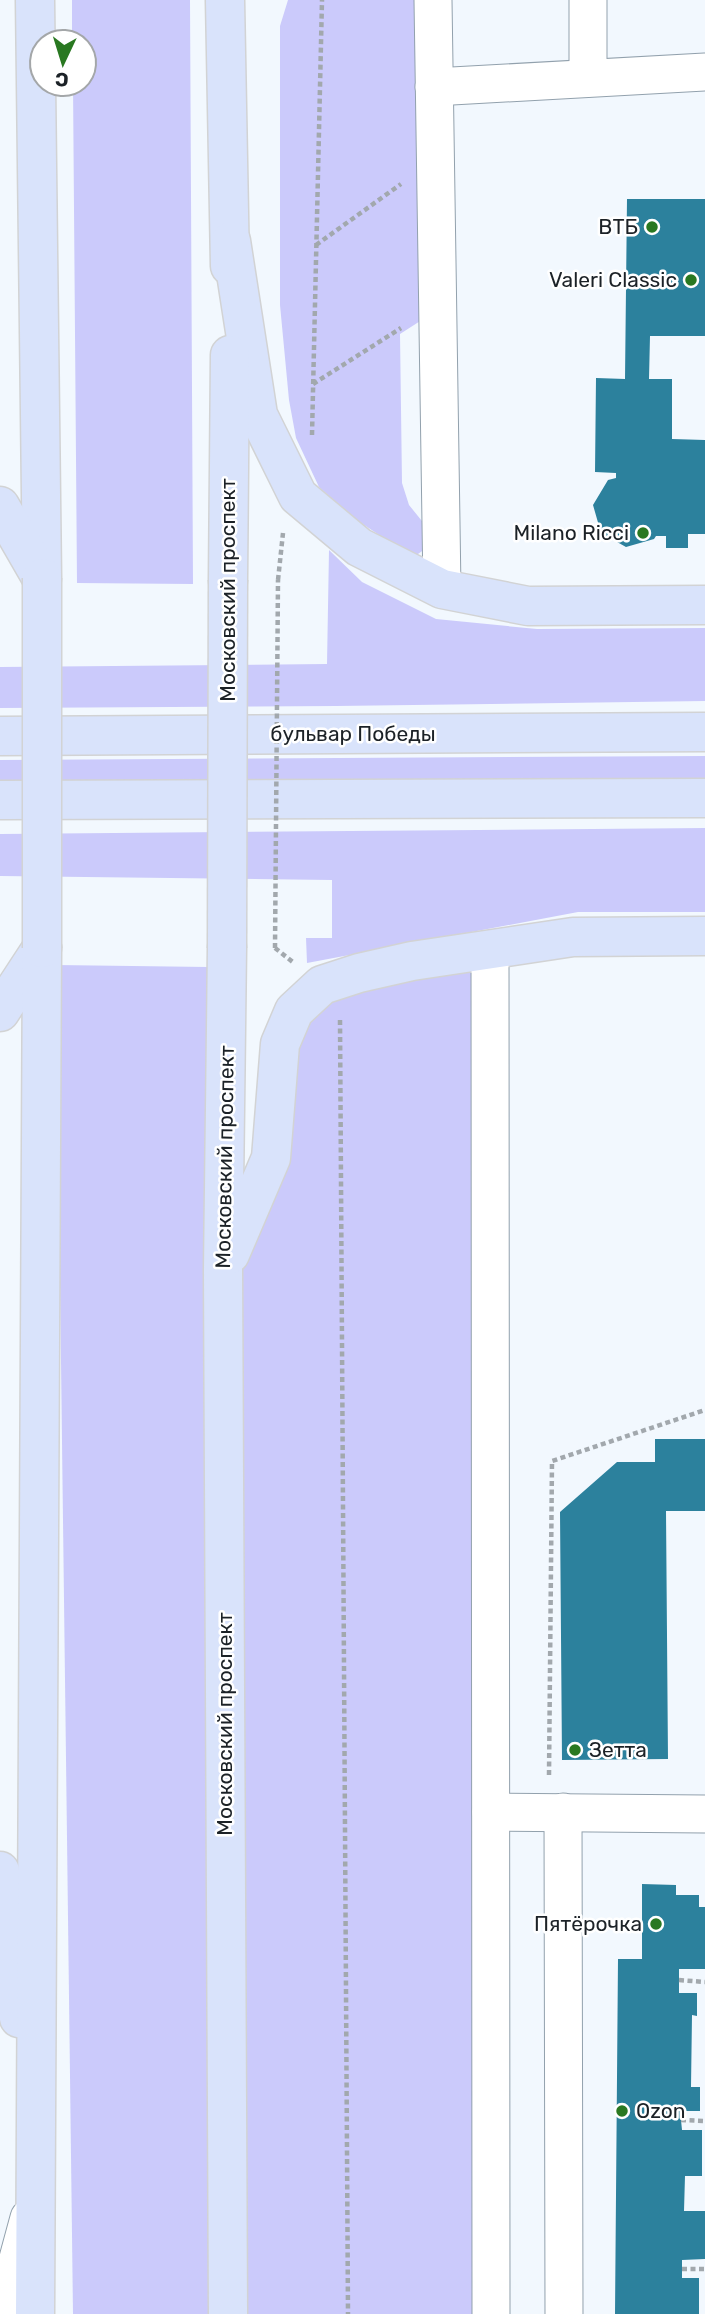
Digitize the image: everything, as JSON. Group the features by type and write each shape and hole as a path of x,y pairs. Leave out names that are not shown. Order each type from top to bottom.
{"main road":[{"path":"35,0 42,578 35,2314"},
{"name":"Московский проспект","path":"225,0 231,240 223,1270 230,2307"},
{"path":"231,240 258,415 298,496 359,547 442,589 528,606 705,605"},
{"path":"0,506 42,578"},
{"name":"бульвар Победы","path":"0,736 705,732"},
{"path":"0,800 705,798"},
{"path":"223,1270 271,1158 280,1044 294,1011 323,985 359,973 412,961 573,937 705,936"},
{"path":"0,1012 42,948"},
{"path":"0,1871 1,1909 37,2120"}],"street":[{"path":"433,0 442,589"},
{"path":"588,0 588,78"},
{"path":"435,87 705,72"},
{"path":"490,950 491,2314"},
{"path":"491,1812 705,1814"},
{"path":"556,1812 564,2314"},
{"path":"3,2314 35,2197"}],"path":[{"path":"322,0 311,456 298,496 284,522 278,580 275,947 323,985 340,1017 348,2314"},
{"path":"316,245 435,158"},
{"path":"313,384 438,305"},
{"path":"556,1812 552,1461 705,1410"},
{"path":"679,1980 705,1982"},
{"path":"681,2120 705,2121"},
{"path":"682,2269 705,2269"}],"shaded area":[{"path":"72,0 190,0 193,584 77,583 73,98 98,98 98,28 72,28"},
{"path":"288,0 423,0 428,316 400,334 402,483 409,505 430,531 429,546 418,554 408,554 355,519 319,487 296,438 289,400 280,305 280,26"},
{"path":"329,550 362,582 436,619 537,629 705,628 705,701 0,708 0,667 327,664"},
{"path":"705,756 705,779 0,783 0,760"},
{"path":"705,828 705,912 578,912 307,963 306,938 332,938 332,880 0,876 0,834"},
{"path":"490,950 491,2314 232,2314 223,1270 294,1011"},
{"path":"56,965 208,967 208,2314 73,2314"}],"building":[{"path":"627,199 705,199 705,336 650,336 649,379 672,379 672,439 705,440 705,534 688,534 688,548 666,548 666,536 656,536 654,539 626,547 601,533 593,505 608,480 616,478 616,473 595,472 596,378 625,379"},
{"path":"655,1439 705,1439 705,1511 666,1511 668,1759 562,1760 560,1512 617,1462 655,1462"},
{"path":"642,1884 676,1885 676,1895 699,1895 699,1907 705,1907 705,1969 679,1969 679,1993 697,1993 697,2016 692,2015 691,2087 700,2087 700,2111 682,2111 681,2120 682,2130 702,2130 702,2176 685,2176 684,2211 705,2211 705,2259 682,2260 682,2278 699,2278 699,2314 615,2314 618,1959 642,1959"}],"place":[{"name":"ВТБ","path":"652,227"},
{"name":"Valeri Classic","path":"691,280"},
{"name":"Milano Ricci","path":"643,533"},
{"name":"Зетта","path":"575,1750"},
{"name":"Пятёрочка","path":"656,1924"},
{"name":"Ozon","path":"622,2111"}]}
